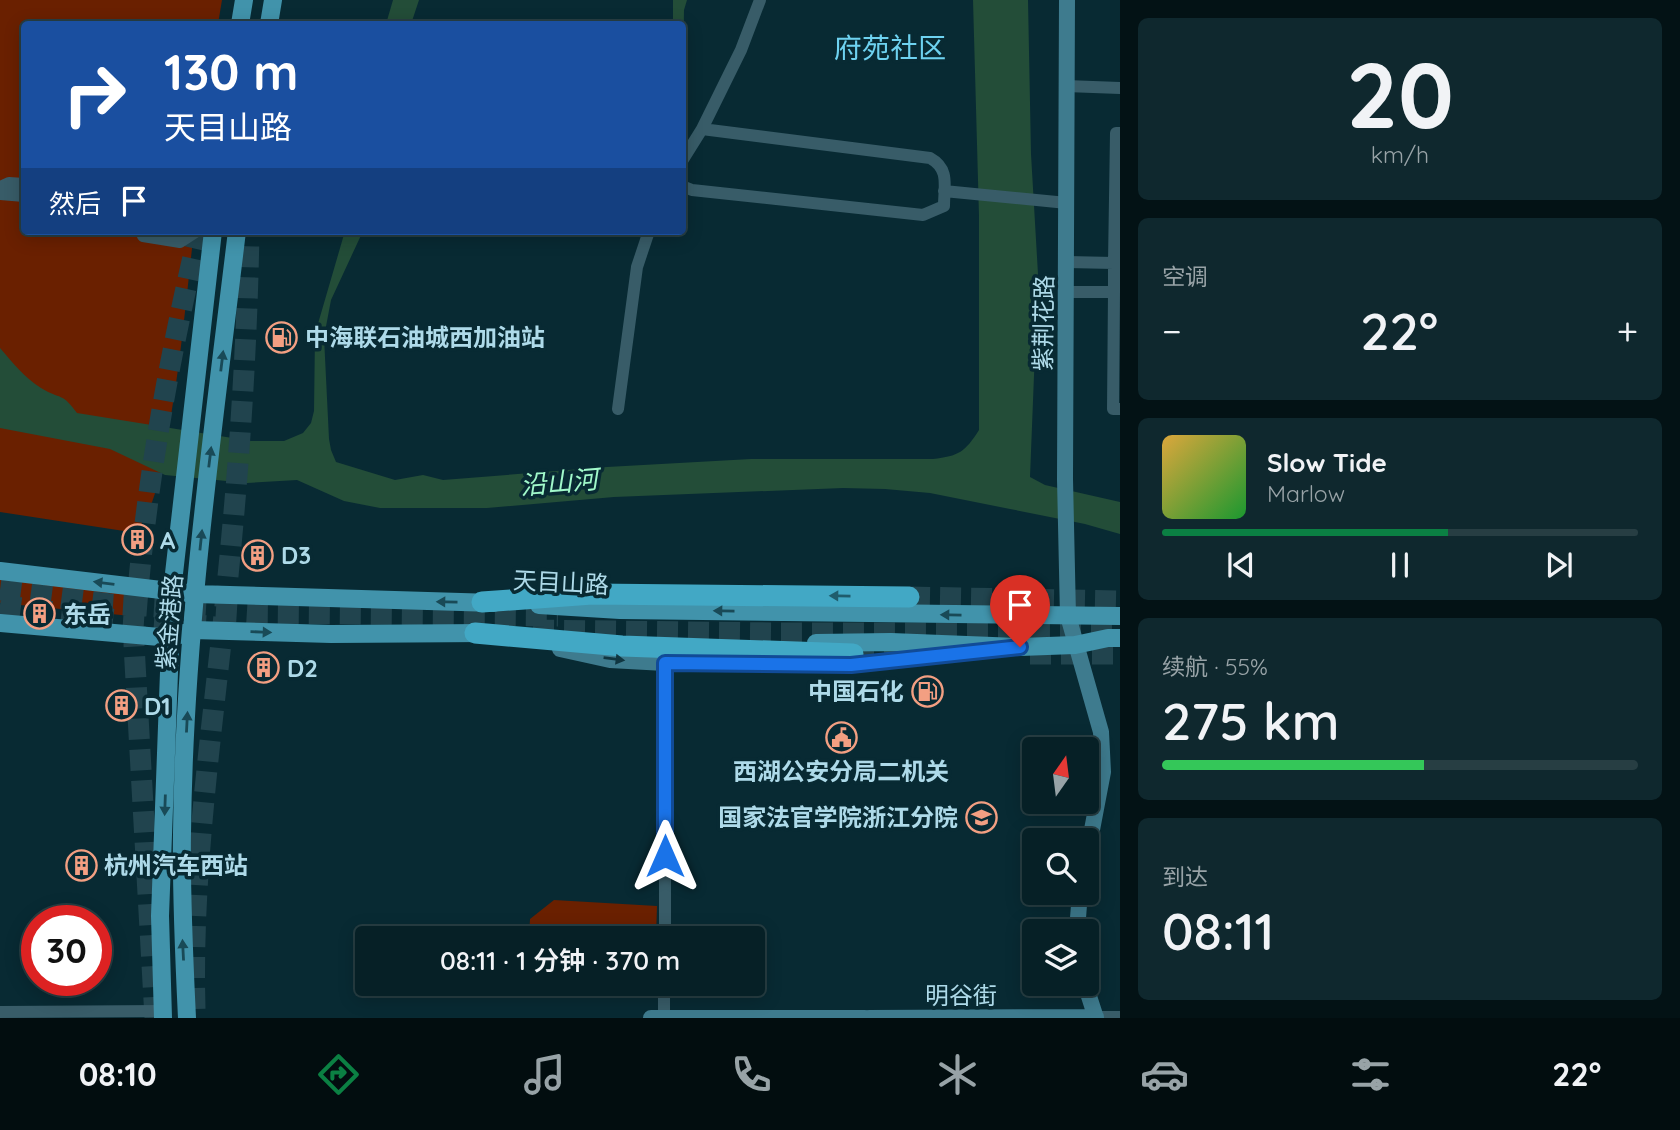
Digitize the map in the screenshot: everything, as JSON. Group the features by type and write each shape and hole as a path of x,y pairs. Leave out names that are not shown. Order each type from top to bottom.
{"highway":[{"path":"482,602 592,594 909,597"},
{"path":"475,633 622,646 853,654"}],"main road":[{"path":"240,21 244,0"},
{"path":"270,21 273,0"},
{"name":"紫金港路","path":"163,1015 160,916 172,591 213,235"},
{"name":"紫金港路","path":"187,1018 182,927 182,831 195,594 237,235"},
{"name":"天目山路","path":"0,570 195,594 482,602 620,610 1120,616"},
{"name":"天目山路","path":"0,623 170,638 193,630 331,634 645,636 793,644 891,642 1020,647 1076,645 1120,638"},
{"path":"1076,645 1120,649"}],"street":[{"path":"686,155 702,129 741,50 760,0"},
{"name":"紫荆花路","path":"1067,0 1065,531 1068,616 1101,732 1101,785 1093,828"},
{"path":"1066,86 1120,88"},
{"path":"686,188 923,215 944,206 946,177 940,163 930,158 702,129"},
{"path":"1120,133 1116,133 1113,409 1120,409"},
{"path":"0,187 9,183 21,184"},
{"path":"944,191 1067,203"},
{"path":"0,194 21,196"},
{"path":"143,235 180,242 191,235"},
{"path":"618,410 637,267 648,235"},
{"path":"1067,262 1114,263"},
{"path":"1067,292 1114,292"},
{"name":"天目山路","path":"475,633 610,660 665,663 851,665 1020,647"},
{"path":"664,926 665,663"},
{"path":"664,996 664,1018"},
{"path":"1089,996 1096,1018 1120,1017"},
{"path":"0,1012 163,1015"},
{"name":"明谷街","path":"651,1018 1096,1018"}],"shaded area":[{"path":"0,0 222,0 218,21 21,21 21,235 194,235 179,361 163,462 150,508 138,529 124,531 0,512"},
{"path":"0,578 132,595 143,602 140,616 0,603"},
{"path":"554,900 657,906 656,926 530,926 530,919"}],"water":[{"path":"393,0 419,0 412,21 387,21"},
{"path":"673,0 687,0 684,21 673,21"},
{"name":"沿山河","path":"973,0 1028,0 1031,154 1038,274 1030,477 1045,485 1120,502 1120,534 1085,524 930,493 885,489 843,488 614,497 487,508 380,508 344,501 297,480 247,483 165,475 110,449 0,428 0,348 30,380 64,399 77,413 251,441 284,441 303,433 311,423 314,411 315,334 344,235 361,235 331,300 324,337 329,439 336,462 395,480 423,475 443,480 751,459 933,459 949,456 965,448 979,430 979,216"}],"tunnel":[{"path":"155,1018 134,645 143,540 157,436 198,235"},
{"path":"195,1009 196,903 204,797 235,497 249,235"},
{"path":"0,590 110,604 256,613 558,616"},
{"path":"909,597 1120,601"},
{"path":"0,605 119,620 210,626"},
{"path":"533,630 1117,633"},
{"path":"853,654 903,654"},
{"path":"1030,654 1120,654"}],"place":[{"name":"中海联石油城西加油站","path":"282,337"},
{"name":"A","path":"137,540"},
{"name":"D3","path":"258,555"},
{"name":"东岳","path":"40,614"},
{"name":"D2","path":"264,668"},
{"name":"中国石化","path":"927,691"},
{"name":"D1","path":"121,706"},
{"name":"西湖公安分局二机关","path":"841,737"},
{"name":"国家法官学院浙江分院","path":"981,817"},
{"name":"杭州汽车西站","path":"81,865"}],"district":[{"name":"府苑社区","path":"890,47"}],"route":[{"path":"665,856 665,663 851,665 1020,647"}]}
